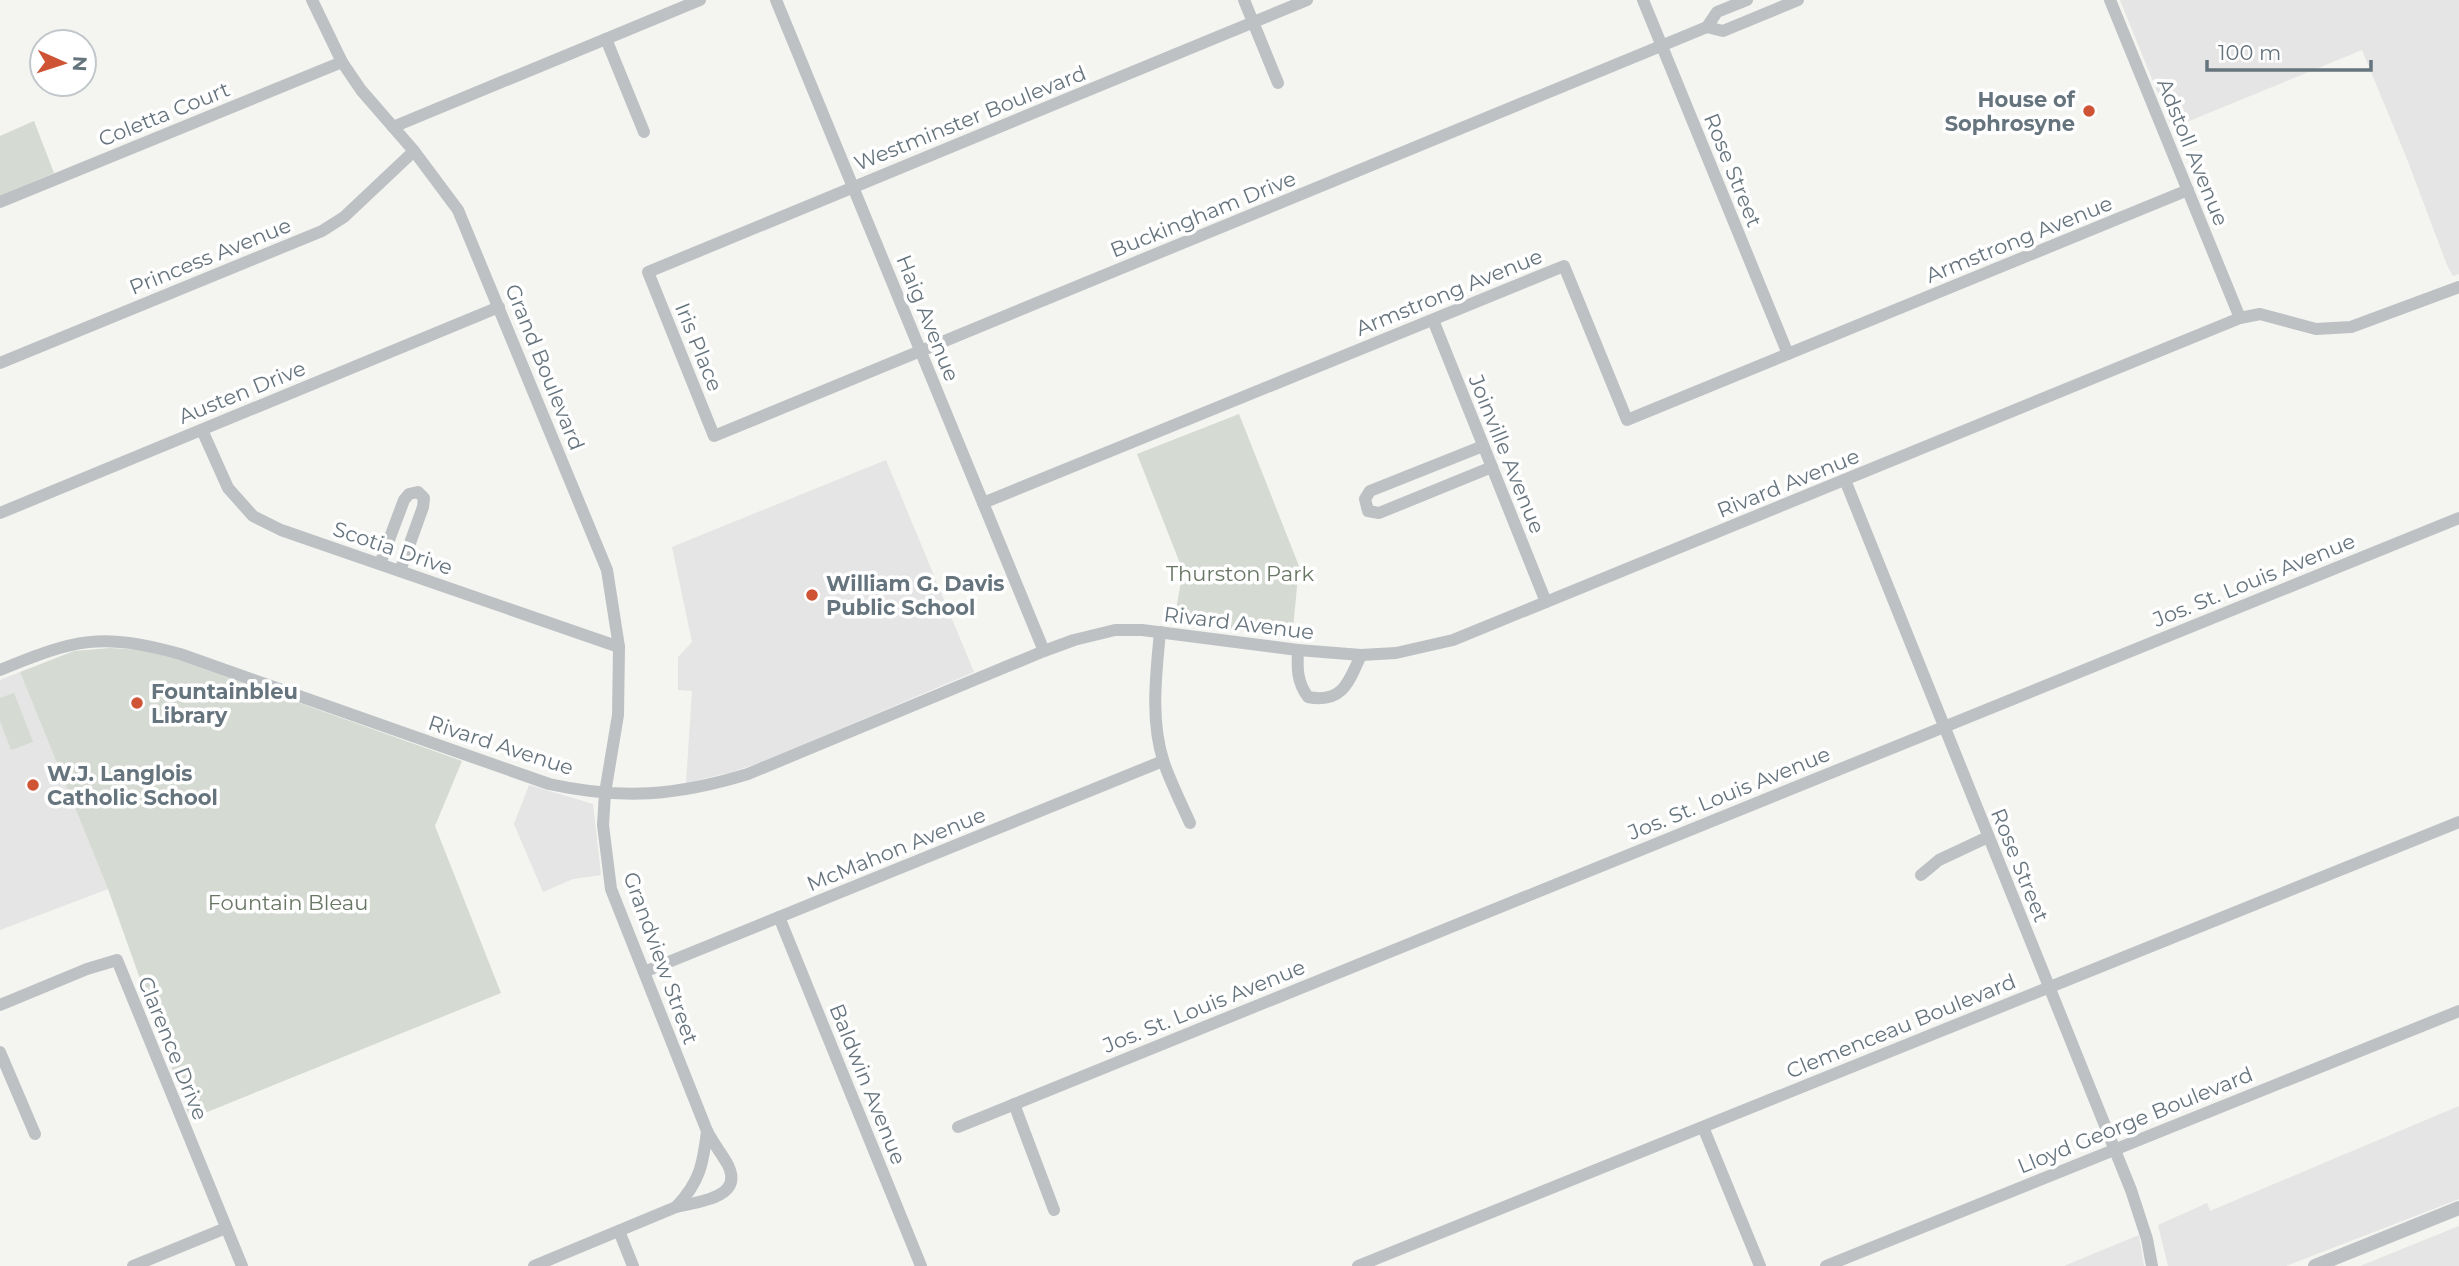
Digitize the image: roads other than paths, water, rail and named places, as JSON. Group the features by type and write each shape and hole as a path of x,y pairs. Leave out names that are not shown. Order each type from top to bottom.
{"street":[{"name":"Grand Boulevard","path":"312,0 342,62 361,90 414,151 458,210 607,570 619,647 618,715 605,793"},
{"path":"393,127 700,0"},
{"name":"Haig Avenue","path":"776,0 1044,651"},
{"path":"1244,0 1278,83"},
{"name":"Westminster Boulevard","path":"648,272 1307,0"},
{"name":"Rose Street","path":"1643,0 1788,354"},
{"name":"Buckingham Drive","path":"714,436 1662,46 1707,27 1717,12 1747,0"},
{"name":"Buckingham Drive","path":"1707,27 1723,31 1798,0"},
{"name":"Adstoll Avenue","path":"2110,0 2240,318"},
{"path":"606,39 644,132"},
{"name":"Coletta Court","path":"0,202 342,62"},
{"name":"Princess Avenue","path":"0,363 322,231 345,217 414,151"},
{"name":"Armstrong Avenue","path":"983,503 1564,266 1627,420 2188,190"},
{"name":"Iris Place","path":"648,272 714,436"},
{"name":"Rivard Avenue","path":"0,670 48,650 73,643 95,640 146,645 180,654 549,784 583,792 674,793 737,778 1044,651 1115,630 1160,632 1298,650 1361,655 1396,653 1452,640 2240,318 2260,314 2316,329 2351,327 2459,287"},
{"name":"Austen Drive","path":"0,513 499,307"},
{"name":"Joinville Avenue","path":"1433,320 1546,603"},
{"name":"Scotia Drive","path":"202,430 228,488 253,516 281,530 619,647"},
{"path":"1483,446 1370,491 1365,499 1368,511 1379,513 1492,467"},
{"name":"Rose Street","path":"1845,480 2115,1149 2139,1215 2152,1266"},
{"path":"380,564 404,500 409,494 418,492 424,498 423,508 400,571"},
{"name":"Jos. St. Louis Avenue","path":"958,1127 2459,518"},
{"path":"1160,632 1155,683 1156,720 1163,761 1189,823"},
{"path":"1298,650 1300,685 1308,697 1321,699 1335,695 1346,687 1361,655"},
{"name":"McMahon Avenue","path":"644,972 1163,761"},
{"name":"Grandview Street","path":"534,1266 677,1207 713,1199 726,1191 732,1180 729,1167 707,1131 611,889 603,825 605,793"},
{"name":"Clemenceau Boulevard","path":"1359,1266 2459,822"},
{"path":"1921,875 1938,860 1988,838"},
{"name":"Baldwin Avenue","path":"779,917 920,1266"},
{"name":"Clarence Drive","path":"0,1005 117,960 242,1266"},
{"name":"Lloyd George Boulevard","path":"1826,1266 2459,1011"},
{"path":"0,1052 35,1134"},
{"path":"1014,1104 1054,1210"},
{"path":"1703,1127 1760,1266"},
{"name":"Grandview Street","path":"677,1207 689,1194 699,1175 707,1131"},
{"path":"2315,1266 2459,1208"},
{"path":"133,1266 226,1228"},
{"path":"619,1231 633,1266"}],"place":[{"name":"House of Sophrosyne","path":"2089,111"},
{"name":"William G. Davis Public School","path":"812,595"},
{"name":"Fountainbleu Library","path":"137,703"},
{"name":"W.J. Langlois Catholic School","path":"33,785"}],"park label":[{"name":"Thurston Park","path":"1240,573"},
{"name":"Fountain Bleau","path":"288,902"}]}
